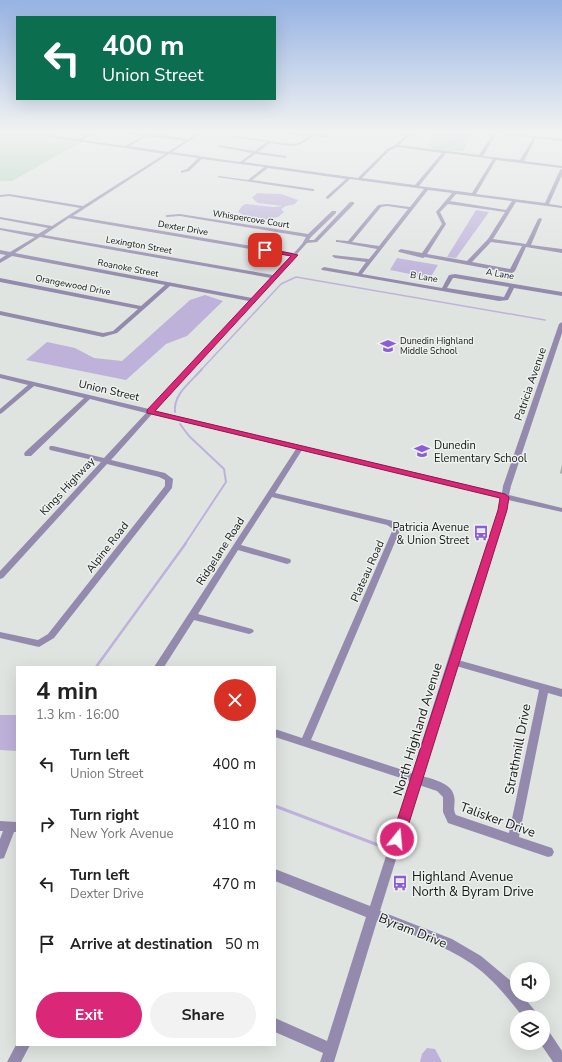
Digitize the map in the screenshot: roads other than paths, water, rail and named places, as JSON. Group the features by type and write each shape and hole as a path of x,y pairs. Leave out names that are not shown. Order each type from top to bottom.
{"street":[{"path":"0,261 123,182"},
{"path":"253,182 312,190"},
{"path":"328,198 345,182"},
{"path":"380,182 562,207"},
{"path":"416,186 420,182"},
{"path":"473,195 481,182"},
{"path":"546,205 557,182"},
{"path":"359,275 427,188"},
{"path":"424,256 444,224 438,214 455,192"},
{"path":"0,196 9,195 84,207"},
{"path":"476,206 481,198"},
{"path":"468,263 490,240 514,201"},
{"path":"446,202 507,211"},
{"path":"306,242 315,241 352,203"},
{"path":"349,243 380,206 387,205 411,208"},
{"path":"306,242 309,236 334,212"},
{"name":"Whispercove Court","path":"167,216 180,215 309,236"},
{"name":"Dexter Drive","path":"69,217 295,255"},
{"path":"0,218 52,228"},
{"path":"401,251 512,271 540,219"},
{"name":"Lexington Street","path":"0,229 274,277"},
{"path":"490,240 562,251"},
{"path":"338,241 379,248"},
{"name":"Kings Highway","path":"0,576 306,242"},
{"name":"Roanoke Street","path":"0,252 252,300"},
{"path":"335,256 369,261"},
{"name":"B Lane","path":"324,269 503,300 507,297 512,286"},
{"name":"A Lane","path":"443,290 451,276 455,276 562,294"},
{"name":"Orangewood Drive","path":"0,280 143,308"},
{"path":"0,313 103,335 115,332 170,284"},
{"name":"Patricia Avenue","path":"505,497 523,436 560,334 562,324"},
{"name":"Union Street","path":"0,376 562,510"},
{"path":"0,412 33,384"},
{"path":"28,454 89,397"},
{"path":"52,448 105,461"},
{"name":"Ridgelane Road","path":"160,666 300,448"},
{"name":"Alpine Road","path":"0,635 40,644 51,636 169,486 169,479 162,475 105,461"},
{"name":"Plateau Road","path":"270,494 390,523 397,528 305,742"},
{"name":"North Highland Avenue","path":"329,1056 453,662 503,510 505,497"},
{"path":"237,547 287,561"},
{"path":"192,616 249,631"},
{"path":"453,662 562,693"},
{"name":"Strathmill Drive","path":"513,840 544,688"},
{"path":"276,733 416,779"},
{"name":"Talisker Drive","path":"416,779 441,787 448,792 450,800 448,812 452,819 548,852"},
{"path":"0,854 9,827"},
{"name":"Byram Drive","path":"276,875 448,943 477,960 506,986 525,1010"},
{"path":"276,1026 329,1056"},
{"path":"14,1062 22,1046"},
{"path":"550,1046 561,1062"}],"waterway":[{"path":"201,370 281,284 296,277 545,320"},
{"path":"175,412 175,406 180,394 202,369"},
{"path":"180,424 189,436 224,469 226,482 185,544"},
{"path":"97,666 186,543"},
{"path":"276,806 378,845"}],"place":[{"name":"Dunedin Highland Middle School","path":"388,346"},
{"name":"Dunedin Elementary School","path":"422,451"},
{"name":"Patricia Avenue & Union Street","path":"481,533"},
{"name":"Highland Avenue North & Byram Drive","path":"400,883"}]}
